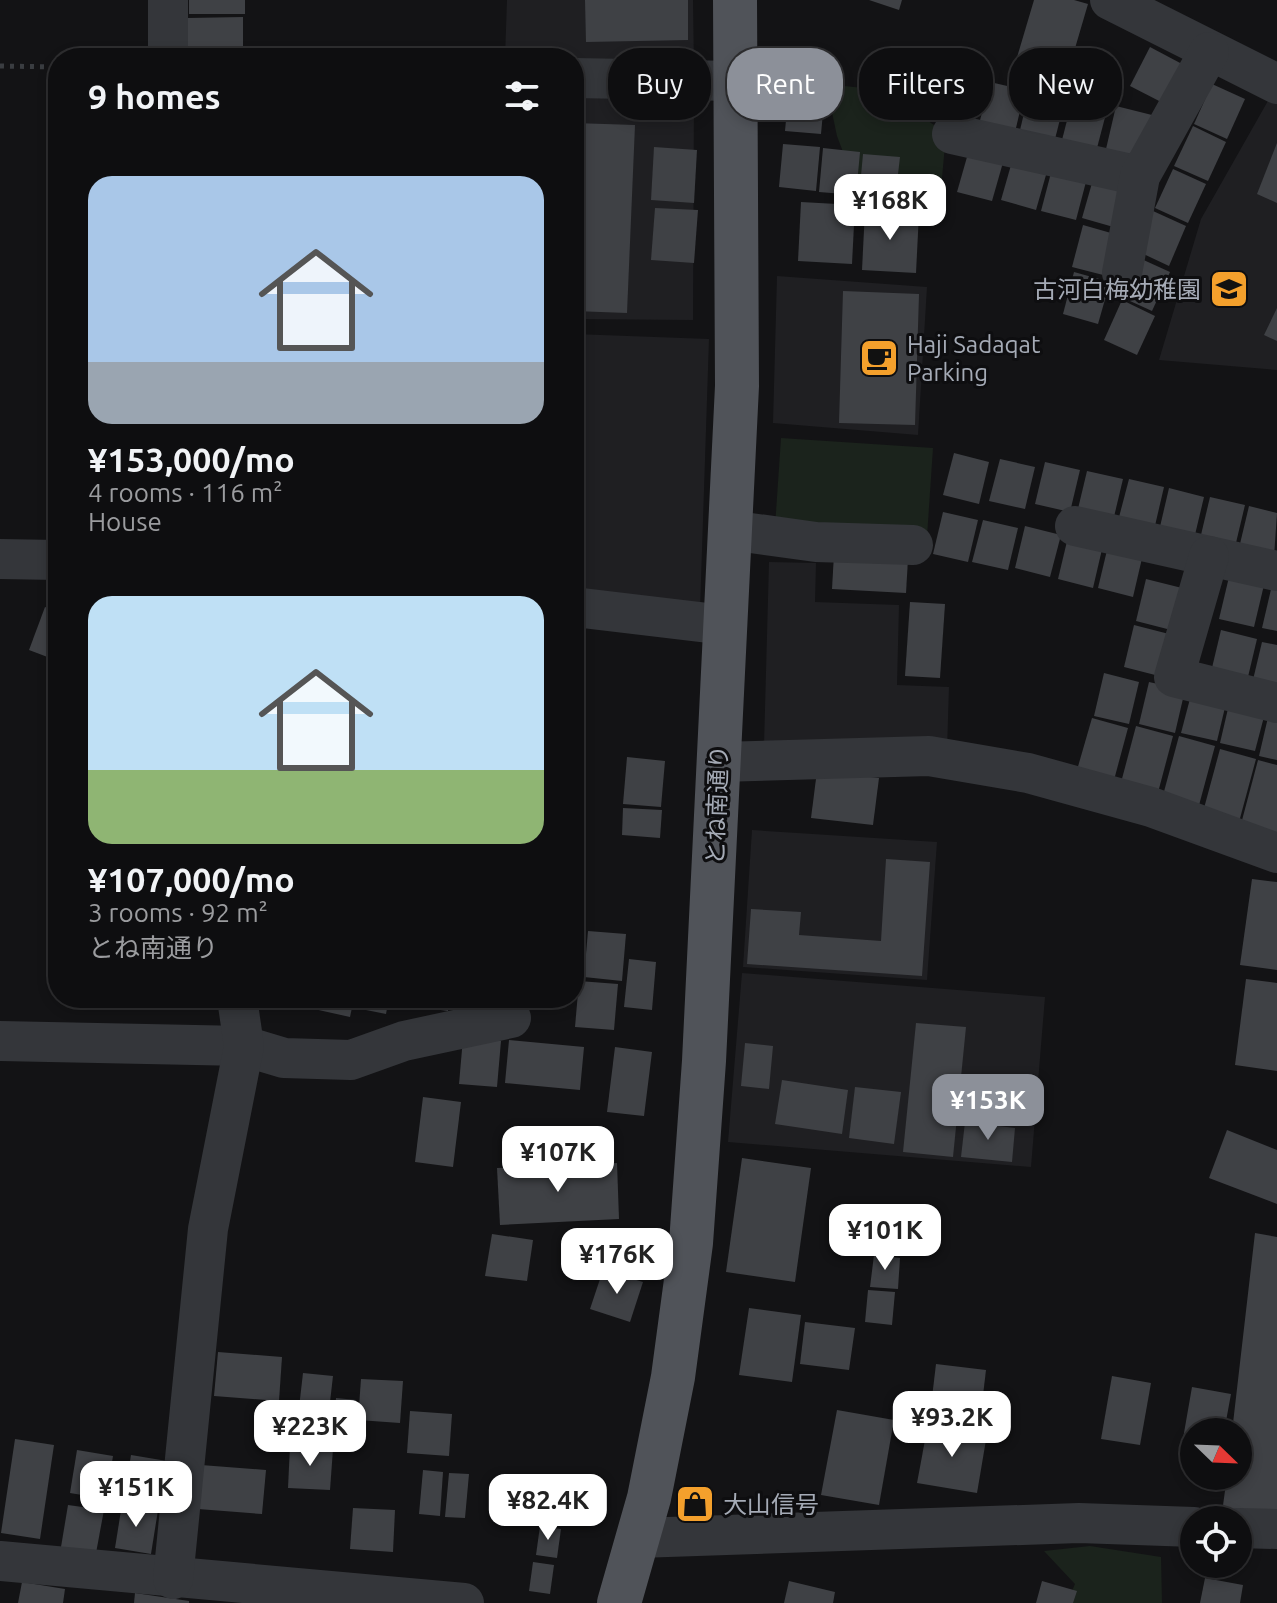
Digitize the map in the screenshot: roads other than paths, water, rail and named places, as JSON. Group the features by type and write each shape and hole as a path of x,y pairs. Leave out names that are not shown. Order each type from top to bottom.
{"main road":[{"name":"とね南通り","path":"735,0 736,48"},
{"name":"とね南通り","path":"619,1603 638,1538 673,1377 691,1243 704,1061 737,386 736,120"}],"street":[{"path":"168,0 168,48"},
{"path":"1110,0 1277,84"},
{"path":"1122,273 1140,176 1209,52"},
{"path":"584,78 727,81"},
{"path":"952,134 1140,176"},
{"path":"1075,526 1277,571"},
{"path":"729,530 816,542 913,545"},
{"path":"1209,556 1174,677 1277,703"},
{"path":"0,559 48,560"},
{"path":"584,608 725,625"},
{"path":"719,762 929,756 1028,773 1151,807 1277,853"},
{"path":"173,1579 208,1229 244,1046 238,1008"},
{"path":"0,1041 244,1046 284,1058 351,1060 404,1041 511,1018"},
{"path":"638,1538 1079,1523 1180,1527"},
{"path":"1252,1528 1277,1529"},
{"path":"0,1561 464,1603"}],"place":[{"name":"古河白梅幼稚園","path":"1229,289"},
{"name":"Haji Sadaqat Parking","path":"879,358"},
{"name":"大山信号","path":"695,1504"}]}
